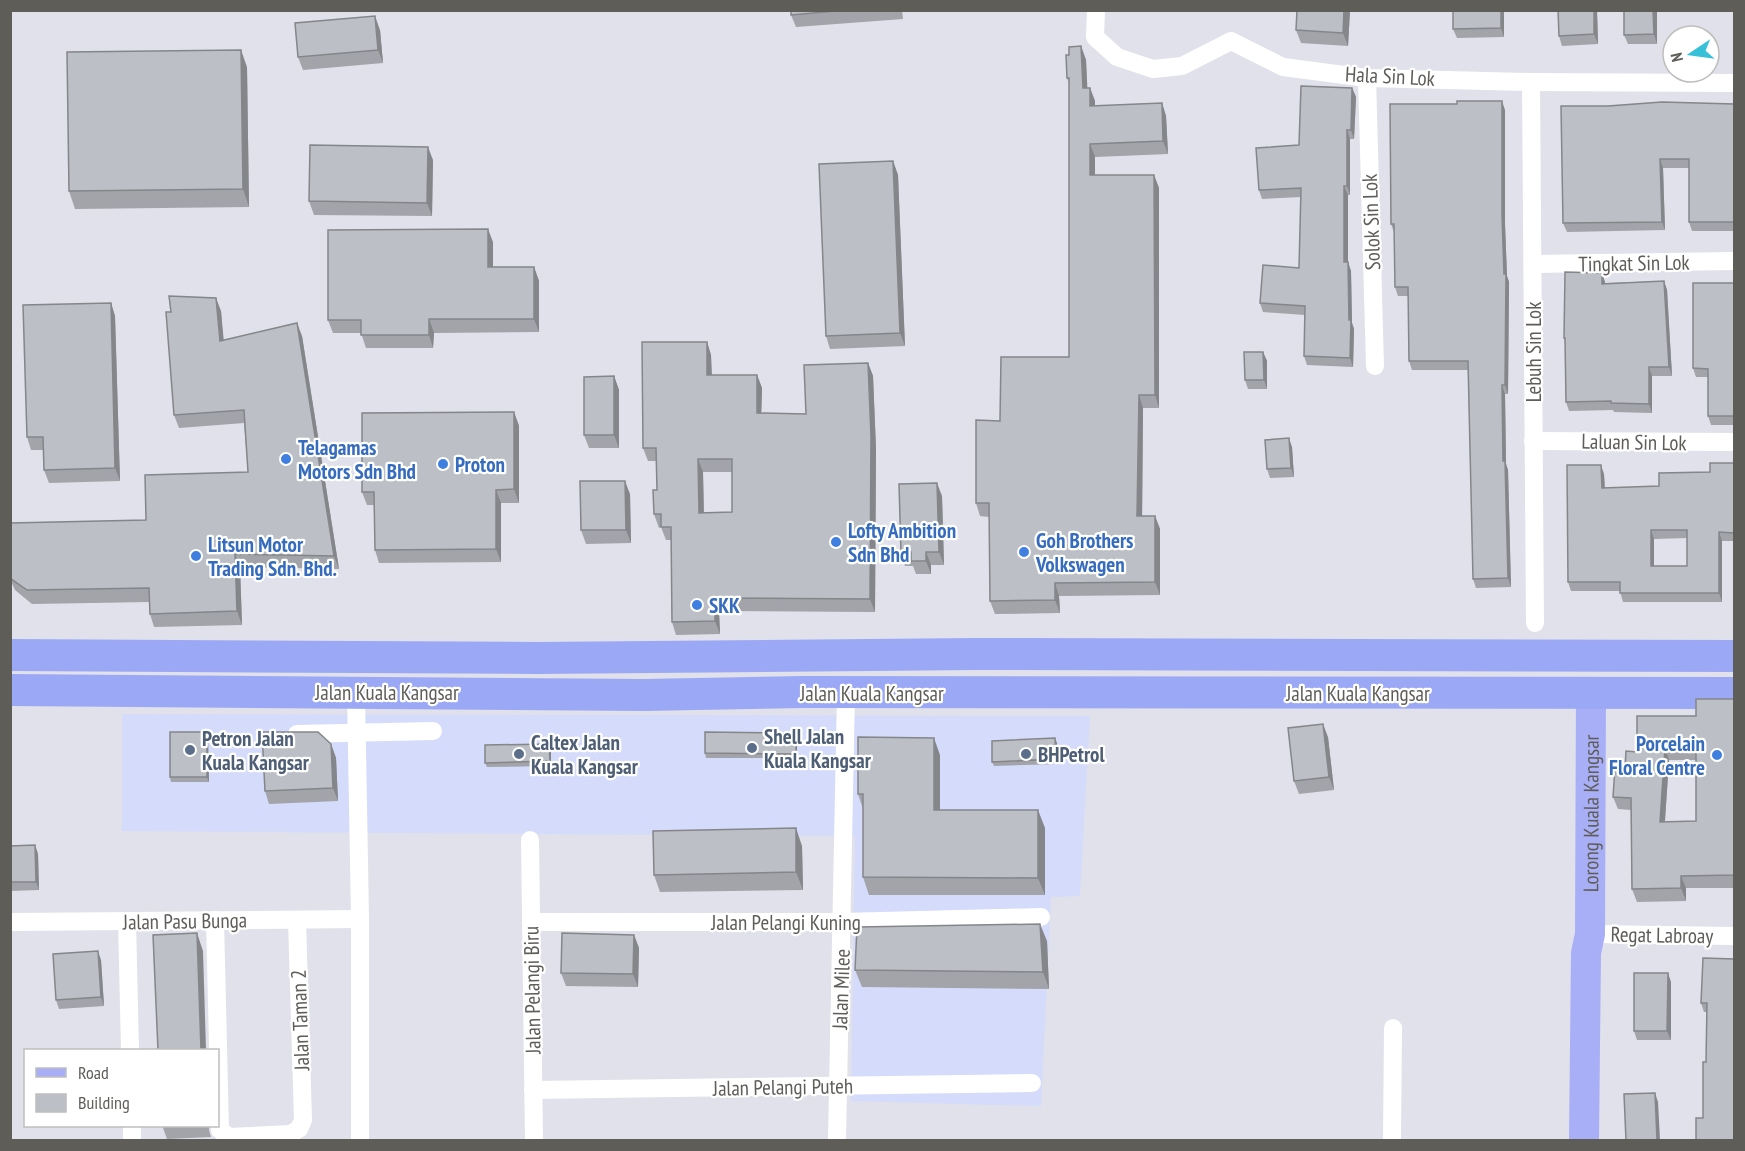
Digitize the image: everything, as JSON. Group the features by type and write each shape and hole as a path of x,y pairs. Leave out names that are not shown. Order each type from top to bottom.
{"highway":[{"name":"Jalan Kuala Kangsar","path":"10,655 538,658 976,654 1722,655"},
{"path":"1454,655 1465,663 1484,666 1570,670 1584,680 1591,693 1600,681 1613,671 1630,666 1677,666 1722,655"},
{"name":"Jalan Kuala Kangsar","path":"10,690 645,695 736,693 1734,693"}],"main road":[{"name":"Lorong Kuala Kangsar","path":"1584,1140 1586,953 1590,934 1591,693"},
{"name":"Lorong Kuala Kangsar","path":"1590,934 1598,952 1596,1140"}],"street":[{"name":"Hala Sin Lok","path":"1096,10 1095,37 1117,57 1153,69 1182,66 1232,41 1283,67 1367,78 1734,82"},
{"name":"Solok Sin Lok","path":"1367,78 1375,366"},
{"name":"Lebuh Sin Lok","path":"1531,81 1535,623"},
{"name":"Tingkat Sin Lok","path":"1533,264 1734,261"},
{"name":"Laluan Sin Lok","path":"1533,441 1734,442"},
{"path":"356,692 360,919 360,1140"},
{"name":"Jalan Milee","path":"837,1140 842,922 851,743 846,693"},
{"path":"277,735 433,731"},
{"name":"Jalan Pelangi Biru","path":"530,840 534,1140"},
{"name":"Jalan Pelangi Kuning","path":"531,922 842,922 1041,917"},
{"name":"Jalan Pasu Bunga","path":"10,922 360,919"},
{"name":"Jalan Taman 2","path":"215,920 218,1049"},
{"name":"Jalan Taman 2","path":"219,1088 220,1130 230,1137 290,1134 298,1129 303,1119 297,920"},
{"path":"127,921 130,1049"},
{"name":"Regat Labroay","path":"1590,934 1734,936"},
{"path":"1392,1140 1393,1028"},
{"name":"Jalan Pelangi Puteh","path":"533,1090 1032,1083"}],"shaded area":[{"path":"122,714 1090,716 1080,896 1051,897 1041,1106 851,1101 855,836 122,831"}],"building":[{"path":"791,10 847,10 791,15"},
{"path":"1297,10 1344,10 1343,33 1296,30"},
{"path":"1453,10 1501,10 1501,28 1453,29"},
{"path":"1558,10 1594,10 1594,34 1559,36"},
{"path":"1624,10 1653,10 1654,34 1624,35"},
{"path":"375,16 378,50 298,57 295,23"},
{"path":"1081,46 1083,88 1090,88 1090,106 1162,103 1163,141 1090,144 1090,175 1154,175 1155,395 1139,395 1137,516 1155,516 1155,582 1055,583 1055,600 990,601 989,503 976,503 976,420 1000,421 1001,357 1069,357 1069,78 1067,78 1066,55 1069,55 1069,47"},
{"path":"241,50 243,189 69,191 67,52"},
{"path":"1301,86 1352,88 1351,130 1347,130 1347,186 1344,186 1344,262 1348,262 1350,358 1304,356 1305,306 1260,303 1263,265 1299,268 1301,188 1259,190 1256,148 1299,145"},
{"path":"1457,101 1502,101 1502,215 1504,274 1506,274 1505,385 1502,385 1508,578 1473,579 1468,361 1409,361 1408,287 1395,287 1394,224 1391,224 1390,104 1457,104"},
{"path":"1662,102 1734,104 1734,222 1689,222 1689,159 1660,159 1662,222 1563,223 1561,106 1608,106"},
{"path":"310,145 428,147 427,203 309,201"},
{"path":"893,161 900,333 826,336 819,164"},
{"path":"488,229 488,267 534,267 534,319 429,319 429,335 361,335 361,320 328,320 328,230"},
{"path":"1565,272 1602,273 1602,284 1664,281 1669,367 1649,367 1649,404 1611,403 1611,401 1566,402"},
{"path":"1693,283 1734,283 1734,416 1708,416 1708,369 1693,368"},
{"path":"169,296 216,298 220,341 297,323 334,556 235,554 237,611 150,614 149,588 27,590 10,578 10,523 146,520 145,475 248,472 244,410 174,415 166,312 171,312"},
{"path":"111,303 115,468 44,470 43,437 27,437 23,305"},
{"path":"642,342 707,342 707,375 757,375 757,413 806,414 804,365 868,363 871,436 870,599 715,598 715,621 672,622 671,527 661,527 661,514 654,514 653,490 657,490 656,448 643,448","holes":["698,459 732,459 732,512 699,513"]},
{"path":"1244,352 1263,352 1264,380 1245,380"},
{"path":"614,376 614,435 584,435 584,377"},
{"name":"Proton","path":"514,412 514,489 496,490 496,549 375,550 374,492 362,492 362,413"},
{"path":"1289,438 1291,468 1267,469 1265,440"},
{"path":"1710,463 1734,463 1734,533 1719,532 1719,593 1620,593 1620,582 1568,582 1567,465 1601,465 1602,488 1659,486 1659,473 1710,472","holes":["1651,530 1687,530 1687,566 1651,566"]},
{"path":"580,481 625,481 626,530 581,530"},
{"path":"937,483 939,552 926,552 926,561 911,561 911,552 901,553 899,484"},
{"path":"1696,699 1734,699 1734,875 1681,876 1681,888 1632,889 1631,798 1613,797 1615,768 1625,769 1626,751 1637,752 1637,716 1696,716","holes":["1665,748 1696,748 1696,821 1660,822"]},
{"path":"1323,724 1329,777 1294,781 1288,728"},
{"name":"Petron Jalan Kuala Kangsar","path":"170,732 207,732 207,777 170,777"},
{"path":"262,732 318,732 331,744 333,788 265,791"},
{"name":"Shell Jalan Kuala Kangsar","path":"705,732 796,733 796,754 705,753"},
{"path":"858,737 934,738 934,810 1038,810 1038,878 863,877 863,794 858,794"},
{"name":"BHPetrol","path":"1055,738 1056,759 992,762 992,741"},
{"name":"Caltex Jalan Kuala Kangsar","path":"549,744 550,761 485,763 485,745"},
{"path":"796,828 796,872 654,875 653,831"},
{"path":"35,845 36,882 10,882 10,846"},
{"path":"1040,924 1043,972 855,970 857,927"},
{"path":"197,933 201,1049 158,1049 153,935"},
{"path":"562,933 634,935 633,974 561,973"},
{"path":"98,951 101,997 56,1000 53,954"},
{"path":"1703,958 1734,959 1734,1140 1696,1140 1696,1118 1703,1118 1703,1062 1706,1062 1707,1003 1701,1003"},
{"path":"1634,973 1668,973 1667,1031 1634,1031"},
{"path":"1655,1093 1657,1140 1626,1140 1624,1094"}],"place":[{"name":"Telagamas Motors Sdn Bhd","path":"286,459"},
{"name":"Proton","path":"443,464"},
{"name":"Lofty Ambition Sdn Bhd","path":"836,542"},
{"name":"Goh Brothers Volkswagen","path":"1024,552"},
{"name":"Litsun Motor Trading Sdn. Bhd.","path":"196,556"},
{"name":"SKK","path":"697,605"},
{"name":"Shell Jalan Kuala Kangsar","path":"752,748"},
{"name":"Petron Jalan Kuala Kangsar","path":"190,750"},
{"name":"Caltex Jalan Kuala Kangsar","path":"519,754"},
{"name":"BHPetrol","path":"1026,754"},
{"name":"Porcelain Floral Centre","path":"1717,755"}]}
